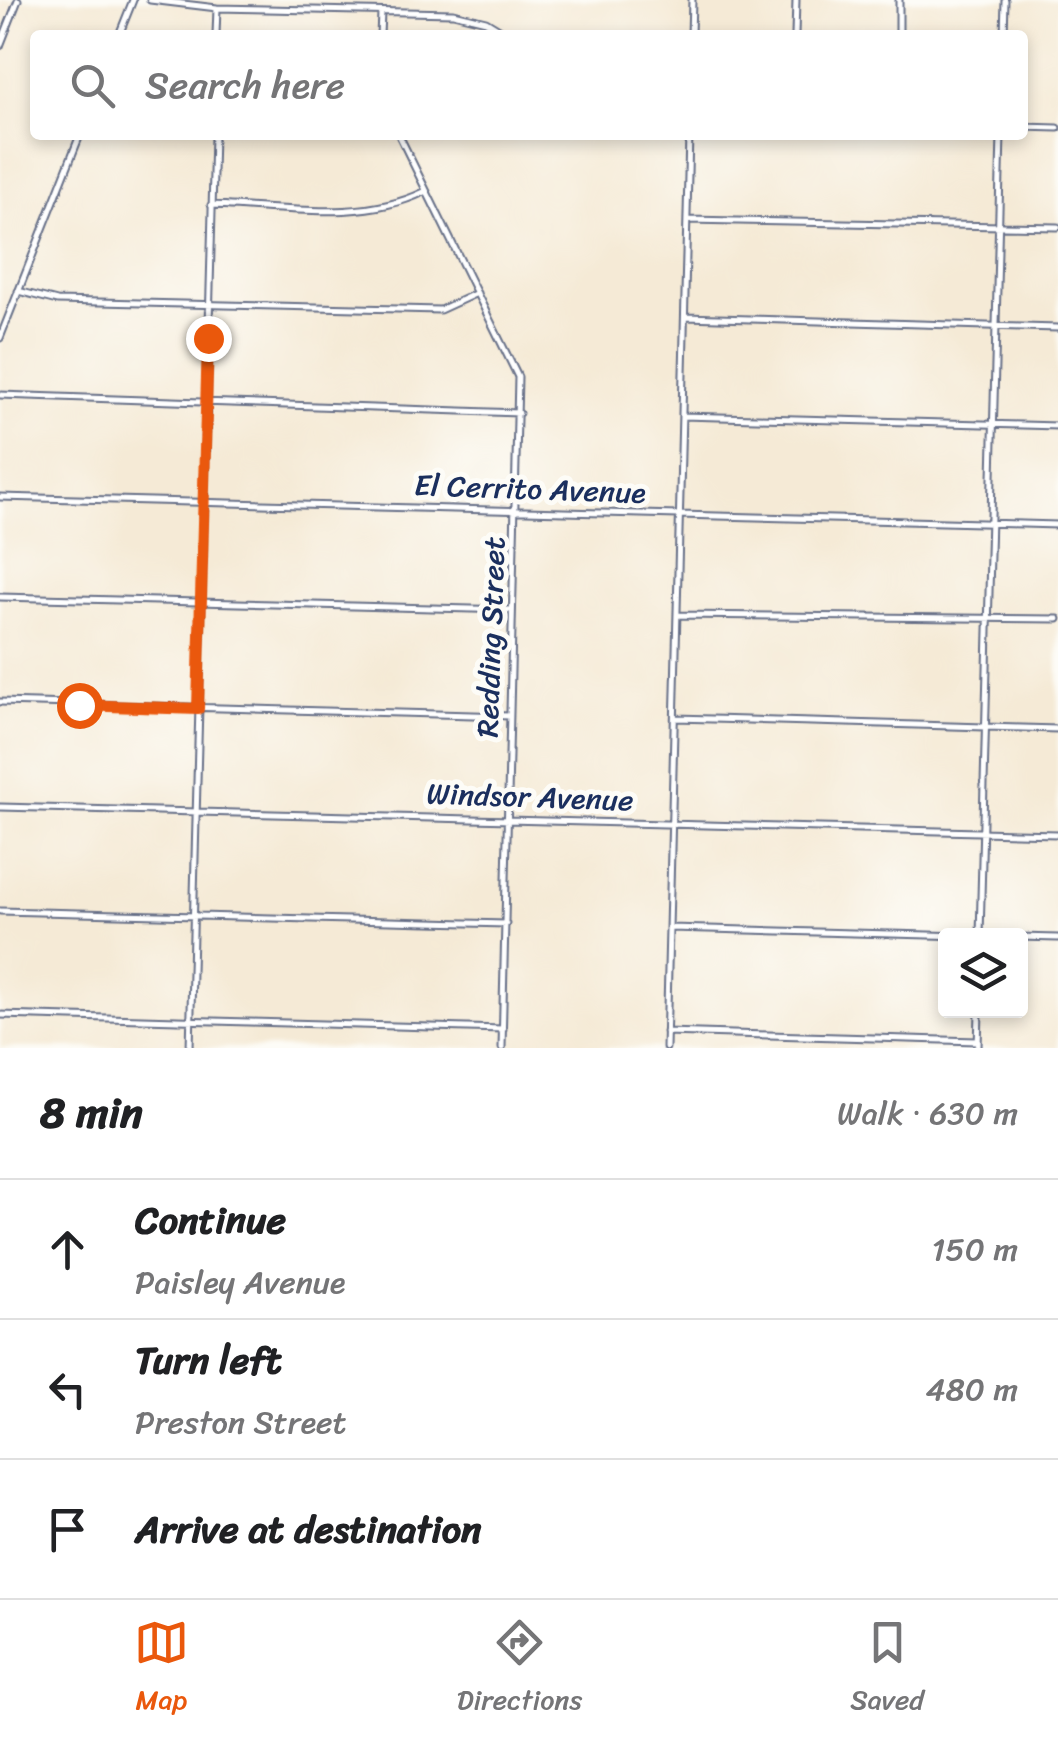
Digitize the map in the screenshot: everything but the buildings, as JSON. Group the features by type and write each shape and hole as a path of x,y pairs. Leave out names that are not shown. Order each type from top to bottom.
{"street":[{"path":"0,46 18,0"},
{"path":"121,30 133,0"},
{"path":"150,0 217,8 453,13 486,21 501,30"},
{"path":"691,30 692,0"},
{"path":"795,30 796,0"},
{"path":"898,30 900,0"},
{"path":"1004,30 1005,0"},
{"path":"216,30 217,8"},
{"path":"380,30 381,12"},
{"path":"1028,127 1058,128"},
{"path":"0,338 78,140"},
{"path":"190,1048 214,140"},
{"name":"Redding Street","path":"401,140 518,377 502,1048"},
{"path":"666,1048 689,140"},
{"path":"980,928 1001,140"},
{"path":"211,205 360,210 395,206 424,192"},
{"path":"688,220 1058,227"},
{"path":"18,291 57,301 440,310 477,293"},
{"path":"685,317 1058,328"},
{"path":"0,395 519,413"},
{"path":"682,416 1058,426"},
{"name":"El Cerrito Avenue","path":"0,497 1058,525"},
{"path":"0,597 512,610"},
{"path":"676,615 1058,618"},
{"path":"0,702 510,716"},
{"path":"676,718 1058,729"},
{"name":"Windsor Avenue","path":"0,806 1058,834"},
{"path":"0,911 506,924"},
{"path":"668,928 938,935"},
{"path":"1028,937 1058,938"},
{"path":"0,1015 503,1029"},
{"path":"666,1032 978,1045 979,1018"}],"route":[{"path":"79,705 198,709 208,338"}]}
